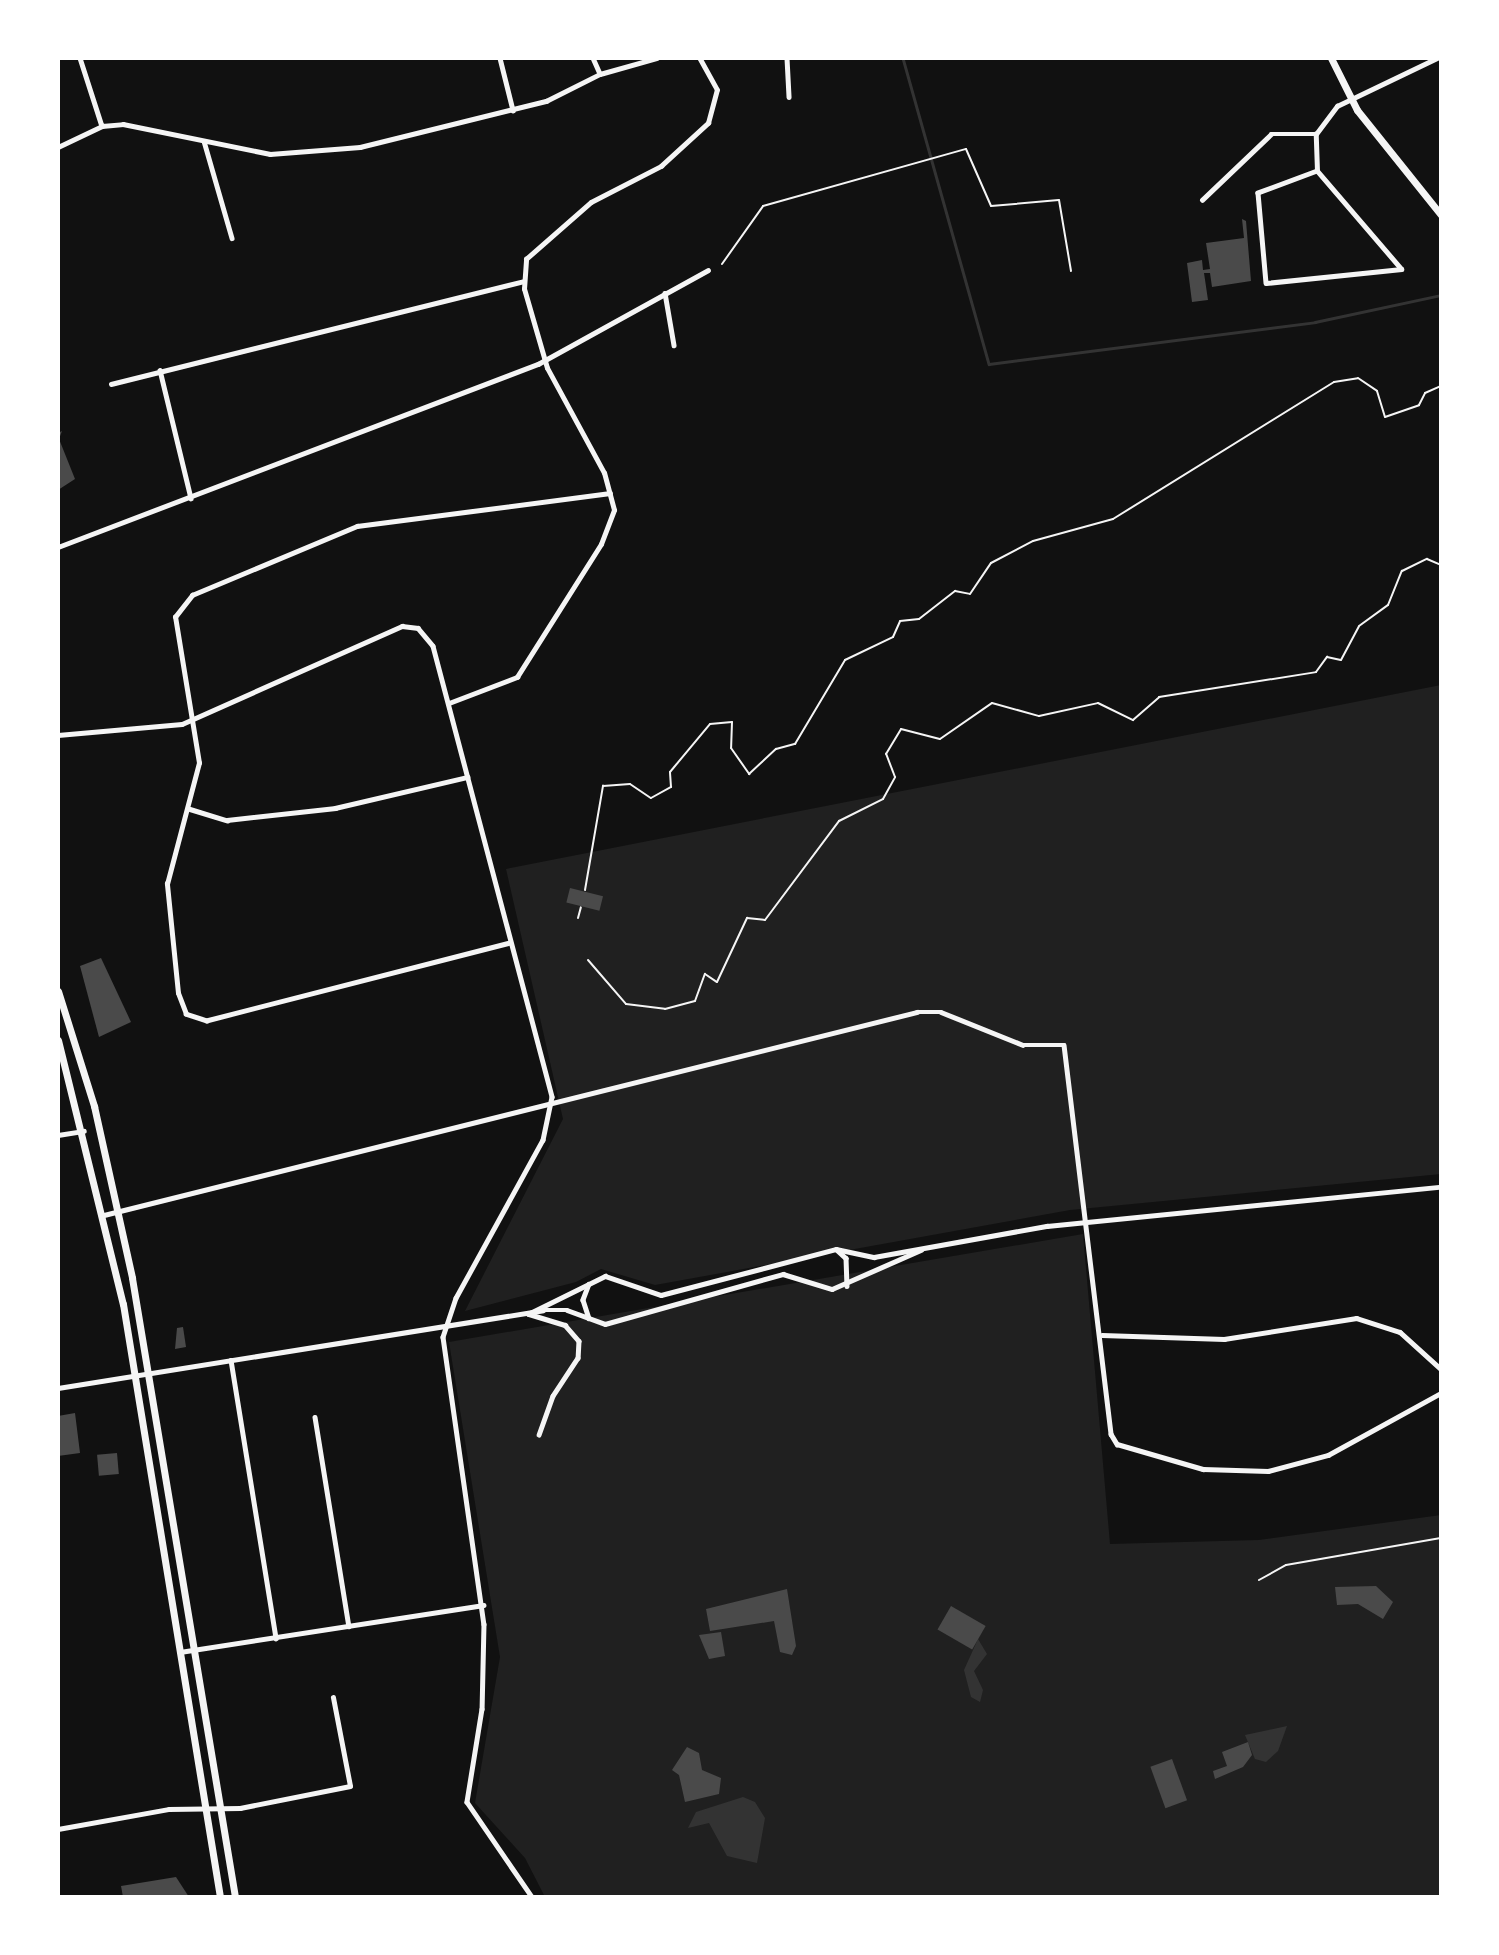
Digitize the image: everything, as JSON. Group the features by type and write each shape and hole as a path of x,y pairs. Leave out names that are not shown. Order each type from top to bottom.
{"main road":[{"path":"1331,58 1349,99 1441,215"},
{"path":"58,991 118,1212 149,1374 235,1897"},
{"path":"58,1040 104,1215 135,1376 220,1897"}],"street":[{"path":"80,58 102,126"},
{"path":"500,58 513,110"},
{"path":"593,58 600,74"},
{"path":"58,147 102,126 134,125 270,154 313,153 383,143 513,110 600,74 657,58"},
{"path":"449,703 517,677 608,530 610,493 545,358 523,281 526,259 544,238 601,194 661,166 708,123 717,90 699,58"},
{"path":"787,58 789,96"},
{"path":"1317,171 1258,192 1266,283 1401,269 1317,171 1316,134 1328,112 1349,99 1437,58"},
{"path":"1202,200 1271,134 1316,134"},
{"path":"204,141 232,238"},
{"path":"58,547 191,498 545,358 708,270"},
{"path":"111,384 523,281"},
{"path":"666,293 674,345"},
{"path":"160,370 191,498"},
{"path":"510,943 239,1014 194,1019 179,1001 167,884 190,809 199,764 195,719 174,622 180,605 192,595 357,526 610,493"},
{"path":"58,735 195,719 402,626 429,638 449,703 553,1103 543,1140 443,1328 483,1605 483,1700 467,1802 532,1897"},
{"path":"190,809 227,820 347,806 467,777"},
{"path":"104,1215 917,1012 951,1014 1023,1045 1064,1045 1117,1444 1203,1469 1268,1471 1328,1455 1441,1393"},
{"path":"58,1135 84,1131"},
{"path":"528,1314 589,1283 616,1276 661,1295 836,1249 874,1256 1088,1222 1441,1187"},
{"path":"58,1388 555,1309 615,1323 783,1274 825,1288 846,1286 926,1247"},
{"path":"836,1249 846,1258 846,1286"},
{"path":"589,1283 583,1300 590,1318"},
{"path":"528,1314 565,1325 579,1340 578,1359 553,1396 539,1434"},
{"path":"1101,1335 1224,1339 1356,1318 1399,1332 1441,1369"},
{"path":"230,1360 276,1638"},
{"path":"315,1418 349,1626"},
{"path":"180,1652 483,1605"},
{"path":"58,1829 220,1808 350,1786 333,1698"}],"path":[{"path":"722,264 763,206 912,167 966,149 990,206 1059,201 1071,271"},
{"path":"585,890 603,786 630,784 651,798 671,788 670,772 710,724 732,722 731,748 749,774 776,749 795,744 845,660 893,636 900,621 919,619 955,591 970,593 991,564 1033,541 1113,519 1334,383 1358,378 1377,391 1385,417 1419,405 1425,393 1441,386"},
{"path":"588,960 626,1004 665,1009 695,1001 705,974 717,982 747,918 765,920 839,821 883,799 895,776 886,754 901,729 940,739 992,703 1039,716 1098,703 1133,720 1158,697 1316,672 1327,657 1341,660 1359,626 1388,605 1402,570 1427,559 1441,565"},
{"path":"578,918 581,907"},
{"path":"1259,1580 1297,1563 1441,1538"}],"shaded area":[{"path":"1441,685 1441,1174 1070,1210 655,1285 601,1269 576,1282 465,1311 563,1119 506,869"},
{"path":"1083,1234 1110,1544 1259,1540 1441,1515 1441,1897 545,1897 525,1858 475,1803 500,1657 449,1342"},
{"path":"978,1639 987,1654 974,1671 983,1690 980,1702 971,1697 964,1670"},
{"path":"1287,1726 1278,1751 1266,1762 1255,1759 1245,1735"},
{"path":"743,1797 755,1802 765,1818 757,1863 727,1856 709,1823 688,1828 696,1812"}],"building":[{"path":"1242,219 1246,221 1251,281 1212,287 1210,273 1204,273 1208,300 1192,302 1187,263 1202,260 1203,270 1210,269 1206,243 1244,238"},
{"path":"62,431 59,439 75,479 58,490 58,433"},
{"path":"570,888 603,896 599,911 566,903"},
{"path":"101,958 131,1022 99,1037 80,966"},
{"path":"183,1327 186,1347 175,1349 177,1328"},
{"path":"75,1413 80,1453 58,1456 58,1416"},
{"path":"117,1453 119,1474 99,1476 97,1455"},
{"path":"1376,1586 1393,1602 1383,1619 1358,1604 1337,1605 1335,1587"},
{"path":"787,1589 796,1646 792,1655 780,1652 774,1621 710,1631 706,1609"},
{"path":"951,1606 986,1626 972,1649 938,1629"},
{"path":"721,1632 725,1656 709,1659 699,1635"},
{"path":"1248,1742 1252,1755 1243,1767 1215,1779 1213,1771 1227,1766 1222,1752"},
{"path":"687,1747 699,1753 702,1770 721,1778 719,1794 685,1802 679,1775 672,1770"},
{"path":"1172,1759 1187,1800 1165,1808 1150,1767"},
{"path":"176,1877 189,1897 123,1897 121,1886"}],"waterway":[{"path":"903,58 989,364 1315,322 1441,295"}]}
